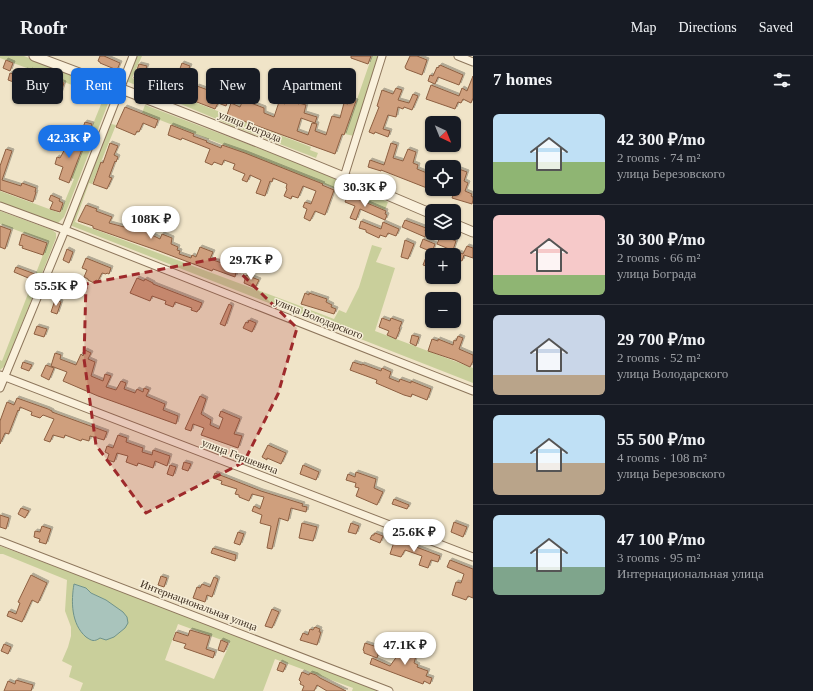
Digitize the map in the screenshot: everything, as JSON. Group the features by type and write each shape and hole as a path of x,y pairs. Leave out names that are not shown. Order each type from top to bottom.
{"street":[{"name":"улица Бограда","path":"34,56 71,70"},
{"path":"126,73 133,56"},
{"path":"344,177 382,56"},
{"path":"458,56 473,62"},
{"name":"улица Бограда","path":"126,90 344,177 425,211"},
{"path":"0,388 2,376 65,230 114,104"},
{"name":"улица Володарского","path":"0,206 65,230 473,391"},
{"path":"461,227 473,232"},
{"name":"улица Гершевича","path":"2,376 473,557"},
{"name":"Интернациональная улица","path":"0,541 389,691"}],"highlighted area":[{"path":"224,257 297,328 278,394 244,462 146,513 96,445 84,359 86,284"}],"green space":[{"path":"0,56 24,56 54,68 27,68 0,58"},
{"path":"136,56 142,56 137,68 134,68 132,78 134,79 134,84 126,81"},
{"path":"372,56 378,56 354,136 345,134"},
{"path":"63,72 71,75 71,85 63,82"},
{"path":"198,103 311,147 310,150 318,153 316,158 181,104"},
{"path":"101,104 108,104 64,217 58,223 0,204 0,191 60,213 74,179 71,178"},
{"path":"145,105 303,165 388,202 385,210 339,190 142,113"},
{"path":"111,124 116,125 92,184 89,183 75,222 334,319 339,310 346,313 359,287 372,245 382,248 376,262 395,268 375,331 473,368 473,383 72,226 70,224 86,181"},
{"path":"0,211 52,230 56,233 56,238 5,366 0,370 0,360 2,361 48,242 0,224"},
{"path":"0,546 390,691 352,691 353,688 275,659 263,691 80,691 83,683 69,677 72,666 62,661 71,636 71,627 65,611 67,580 0,554","holes":["74,584 86,588 91,593 106,600 113,606 125,628 114,637 107,639 99,638 95,641 74,613 72,597","178,624 230,643 214,679 165,660"]}],"water":[{"path":"74,584 86,588 91,593 106,600 123,612 127,617 128,623 125,628 114,637 106,640 100,638 93,640 86,637 77,626 73,612 72,598"}],"building":[{"path":"100,56 104,56 120,63 118,68 112,68 98,61"},
{"path":"351,56 371,56 368,64 351,58"},
{"path":"410,56 417,56 427,60 422,75 406,69 405,67"},
{"path":"6,60 13,63 10,71 3,68"},
{"path":"182,63 190,66 189,68 180,68"},
{"path":"139,64 147,66 146,68 138,68"},
{"path":"440,65 463,75 459,85 438,77 435,84 428,81 430,75 433,76 437,67 438,68"},
{"path":"10,73 12,74 12,81 8,80"},
{"path":"473,76 473,98 471,103 463,99 461,103 458,102 455,109 426,99 431,85 459,96 462,88 467,91"},
{"path":"198,86 206,89 206,104 218,104 215,109 198,102"},
{"path":"396,88 402,90 398,100 409,103 413,94 418,96 412,110 404,107 403,109 398,107 396,117 388,115 383,129 390,131 388,137 375,132 374,134 369,132 379,107 377,106 382,90 393,94"},
{"path":"231,104 240,107 241,104 254,104 264,108 264,113 274,117 278,104 302,104 306,105 304,113 317,117 315,123 301,118 297,131 308,135 312,123 317,124 315,131 326,135 332,116 340,118 344,104 355,104 344,135 342,134 335,154 227,115"},
{"path":"125,107 158,120 155,128 143,123 139,132 137,131 135,135 116,127"},
{"path":"85,122 92,124 87,136 81,133"},
{"path":"171,125 194,134 193,136 221,148 222,145 245,153 323,184 322,185 334,190 325,215 315,211 310,221 304,218 307,209 303,207 305,202 311,204 316,191 303,186 298,198 292,196 291,199 284,196 287,189 287,184 273,178 272,182 270,181 265,196 256,193 261,180 250,175 247,182 242,180 245,174 233,169 235,164 224,160 222,165 214,162 212,165 205,162 210,149 182,138 181,140 168,135"},
{"path":"67,138 84,144 69,183 59,179 63,167 55,164 57,157 60,158 67,145 65,144"},
{"path":"110,143 118,146 114,155 118,157 109,177 112,178 107,189 93,184"},
{"path":"391,143 397,145 393,158 403,161 408,149 416,152 413,163 418,165 417,169 425,172 425,187 381,170 368,167 370,160 384,165"},
{"path":"6,149 12,151 2,180 21,186 22,183 36,188 33,202 0,190 0,166"},
{"path":"461,170 467,172 464,181 468,183 465,191 472,194 472,204 452,198 453,196 461,196"},
{"path":"51,195 60,199 59,201 63,203 60,212 50,209 53,202 49,200"},
{"path":"348,195 386,211 385,214 387,215 385,220 360,209 356,220 350,218 355,206 345,202"},
{"path":"86,205 97,209 96,211 112,217 109,223 124,227 126,220 141,225 142,220 154,225 150,234 160,239 162,234 172,238 171,244 178,247 177,250 180,251 179,254 191,258 192,255 196,257 200,247 213,252 210,259 237,268 235,277 213,269 212,271 93,228 93,226 78,221"},
{"path":"405,220 425,228 425,237 402,227"},
{"path":"361,221 381,229 383,222 399,229 396,236 388,233 386,237 380,235 379,238 366,232 366,230 359,228"},
{"path":"0,226 11,230 5,249 0,247"},
{"path":"22,234 47,243 43,255 22,248 23,246 19,245"},
{"path":"423,239 435,244 434,248 425,249 420,247"},
{"path":"405,240 414,244 408,259 401,257"},
{"path":"439,240 456,241 454,248 447,248 437,244"},
{"path":"467,246 473,248 473,258 464,255 462,261 461,253 463,254"},
{"path":"67,249 73,252 69,263 63,260"},
{"path":"86,258 111,268 109,274 102,273 98,281 96,280 94,283 88,280 84,277 87,270 82,268"},
{"path":"16,267 35,274 33,280 14,272"},
{"path":"246,275 259,280 255,288 244,283"},
{"path":"137,278 144,281 145,279 153,284 202,303 199,310 197,312 191,310 192,308 175,302 173,307 165,304 166,301 152,296 150,301 130,293"},
{"path":"305,293 327,299 326,302 332,305 331,307 336,309 334,314 301,304"},
{"path":"55,300 61,302 57,314 51,312"},
{"path":"229,304 232,306 225,326 220,324"},
{"path":"382,318 390,321 391,318 402,322 396,339 387,335 389,331 379,327"},
{"path":"249,320 256,323 252,332 243,328"},
{"path":"37,326 47,329 44,337 34,334"},
{"path":"412,335 419,337 416,346 410,343"},
{"path":"458,336 463,338 459,349 473,355 473,361 470,367 455,360 428,351 432,339 438,341 438,339 453,345 454,340 456,341"},
{"path":"85,350 91,353 88,359 95,362 91,376 103,381 105,374 111,376 106,387 116,390 121,381 126,383 124,389 135,393 137,389 143,392 144,388 149,390 146,396 165,404 163,410 178,416 176,424 98,396 63,381 67,372 51,366 55,353 61,355 60,359 76,365 81,354 83,356"},
{"path":"23,362 32,365 29,371 21,368"},
{"path":"353,362 381,371 382,368 391,372 389,378 399,382 400,379 411,383 411,381 431,389 427,400 412,394 411,397 404,395 376,383 377,380 350,370"},
{"path":"46,365 54,368 49,380 41,376"},
{"path":"200,396 206,399 201,414 211,420 210,425 219,429 223,418 219,416 221,411 240,419 234,434 242,436 238,448 201,435 204,428 193,424 191,431 185,429"},
{"path":"17,398 107,432 104,440 90,436 89,441 82,439 81,441 65,435 64,438 53,435 50,442 44,440 54,419 43,415 40,418 31,415 32,412 20,407 9,434 5,433 0,444 0,421 7,402 14,405"},
{"path":"118,435 127,438 126,442 143,448 142,452 152,455 153,450 170,456 167,466 155,461 153,468 138,463 137,466 126,462 128,456 117,453 114,462 107,460 109,454 105,452 107,446 113,448"},
{"path":"268,445 286,453 281,464 262,457"},
{"path":"184,462 191,464 188,471 182,469"},
{"path":"170,465 176,467 173,476 167,474"},
{"path":"303,465 319,472 316,480 300,474"},
{"path":"356,472 376,479 374,488 383,492 377,505 356,496 359,488 355,487 356,483 346,480 348,474 355,477"},
{"path":"215,473 261,491 303,504 302,506 307,507 306,512 291,508 288,521 279,518 272,549 267,548 271,526 260,523 262,515 252,511 254,506 260,509 264,497 252,494 249,501 239,497 239,495 235,494 237,489 221,484 222,481 213,478"},
{"path":"394,499 409,505 407,509 392,504"},
{"path":"21,508 29,511 25,518 18,514"},
{"path":"0,515 9,518 6,529 0,527"},
{"path":"454,522 467,527 463,537 451,532"},
{"path":"302,523 317,527 313,541 299,538"},
{"path":"351,523 359,526 356,534 348,532"},
{"path":"42,526 51,529 46,544 39,542 40,539 34,537 35,531 40,532"},
{"path":"238,532 244,534 240,545 234,543"},
{"path":"375,533 383,536 380,543 370,539"},
{"path":"395,539 440,556 438,562 431,560 428,568 419,565 422,556 405,550 401,557 390,554"},
{"path":"213,548 236,555 235,561 211,553"},
{"path":"450,560 473,569 473,598 468,596 466,600 452,595 456,582 461,583 464,574 447,567"},
{"path":"31,575 47,583 38,603 32,600 22,622 7,616 9,611 16,614 20,603 18,602"},
{"path":"161,576 167,578 164,587 158,585"},
{"path":"214,577 218,579 212,597 207,595 205,602 193,598 197,587 200,588 202,584 210,587"},
{"path":"272,609 279,612 272,628 265,626"},
{"path":"315,627 320,629 319,632 321,632 317,645 300,640 303,633 308,635 310,629 313,630"},
{"path":"190,630 210,636 206,649 215,652 213,658 184,648 186,644 173,640 176,632 188,636"},
{"path":"405,639 410,641 406,652 416,656 414,663 418,665 417,667 428,671 426,676 432,678 430,684 424,681 423,684 370,664 372,658 390,666 400,652"},
{"path":"221,640 228,643 224,652 218,650"},
{"path":"365,643 380,648 377,658 364,653 363,650"},
{"path":"4,644 11,647 8,654 1,651"},
{"path":"280,662 286,665 283,672 277,670"},
{"path":"302,672 309,675 310,673 316,675 346,691 327,691 317,685 314,691 302,691 304,686 300,684 301,682 299,680"},
{"path":"16,680 33,685 31,691 4,691 8,681 15,684"}]}
